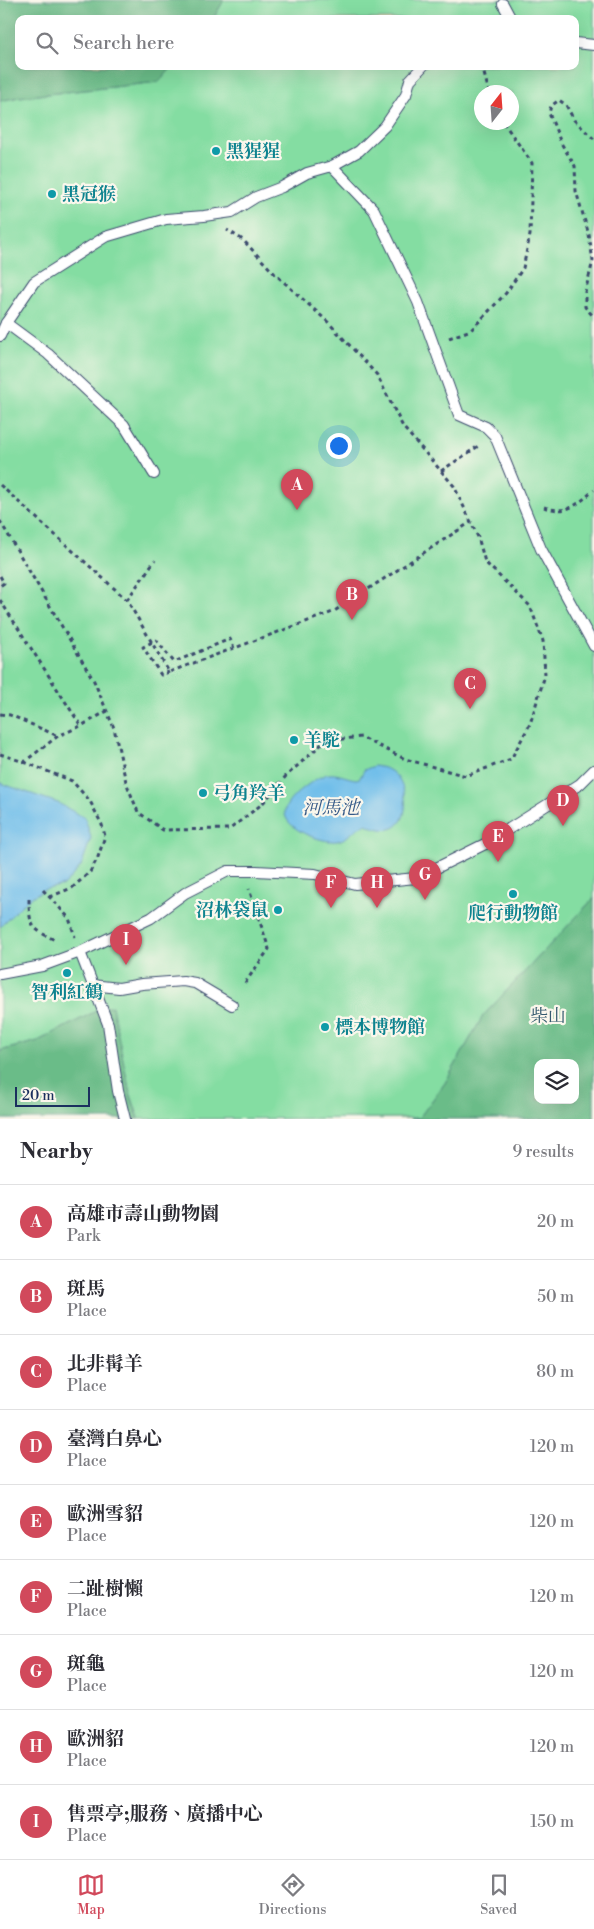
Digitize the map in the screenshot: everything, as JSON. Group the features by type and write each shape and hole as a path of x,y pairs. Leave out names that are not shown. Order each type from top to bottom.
{"lane":[{"path":"503,4 509,15"},
{"path":"579,43 594,45"},
{"path":"0,336 6,323 34,282 105,237 166,219 232,212 256,197 282,188 307,173 332,166 359,150 385,126 406,95 410,80 419,70"},
{"path":"332,166 374,210 418,302 432,345 459,415 486,427 495,436 541,549 594,646"},
{"path":"6,323 48,354 124,424 154,474"},
{"path":"0,974 42,966 80,952 151,918 185,893 228,871 256,870 316,874 355,884 416,878 485,844 580,784 594,770"},
{"path":"80,952 108,1024 118,1091 125,1119"},
{"path":"92,985 119,988 183,981 194,983 232,1005"}],"path":[{"path":"483,70 487,85"},
{"path":"594,139 574,120 566,105 559,100 551,106 549,113 561,143 575,166 576,191 589,235 593,261 585,306 594,317"},
{"path":"432,345 471,330 506,293 524,268 530,235 532,163 509,130"},
{"path":"0,521 94,680 114,728 126,782 138,812 163,830 230,829 262,804 286,776 325,741 361,737 404,759 466,776 511,759 530,724 545,675 543,640 530,606 485,562 471,522 454,486 403,427 377,375 328,322 275,274 243,240 204,216"},
{"path":"441,471 495,436"},
{"path":"0,485 127,600 169,672"},
{"path":"536,502 553,510 574,507 594,490"},
{"path":"234,648 230,640 174,662 156,640 143,647 161,674 169,672 333,612 471,522"},
{"path":"127,600 155,560"},
{"path":"0,576 4,583 0,586"},
{"path":"0,600 81,726"},
{"path":"24,762 58,736 81,726 107,711"},
{"path":"0,714 10,715 58,736"},
{"path":"0,754 72,781 90,801 102,825 105,836 98,857 90,872 72,888 49,897"},
{"path":"228,871 247,883 269,949 245,983"},
{"path":"43,890 69,918 80,952"},
{"path":"29,899 29,918 38,932 80,952"}],"green space":[{"path":"0,0 224,0 215,15 15,15 15,70 170,70 159,82 19,97 0,101"},
{"path":"224,0 592,0 594,2 594,898 483,1016 445,1083 419,1118 139,1119 102,1008 38,1041 0,1051 0,101 19,97 159,82 170,70 579,70 579,15 215,15"},
{"name":"柴山","path":"594,898 594,1119 410,1119 419,1118 445,1083 483,1016"},
{"path":"112,1006 130,1093 139,1119 0,1119 0,1051 38,1041 102,1008"}],"water":[{"name":"河馬池","path":"374,766 392,772 399,779 403,789 404,812 401,822 393,828 382,829 366,824 341,840 330,841 313,837 296,829 286,817 285,810 291,799 318,778 332,774 356,779 360,778 364,770"},
{"path":"0,783 58,803 85,818 91,838 81,866 64,885 43,890 27,900 0,927"}],"place":[{"name":"黑猩猩","path":"216,151"},
{"name":"黑冠猴","path":"52,194"},
{"name":"高雄市壽山動物園","path":"297,510"},
{"name":"斑馬","path":"352,620"},
{"name":"北非髯羊","path":"470,709"},
{"name":"羊駝","path":"294,740"},
{"name":"弓角羚羊","path":"203,793"},
{"name":"臺灣白鼻心","path":"563,826"},
{"name":"歐洲雪貂","path":"498,862"},
{"name":"爬行動物館","path":"513,894"},
{"name":"斑龜","path":"425,900"},
{"name":"二趾樹懶","path":"331,908"},
{"name":"歐洲貂","path":"377,908"},
{"name":"沼林袋鼠","path":"278,910"},
{"name":"售票亭;服務、廣播中心","path":"126,965"},
{"name":"智利紅鶴","path":"67,973"},
{"name":"標本博物館","path":"325,1027"}]}
